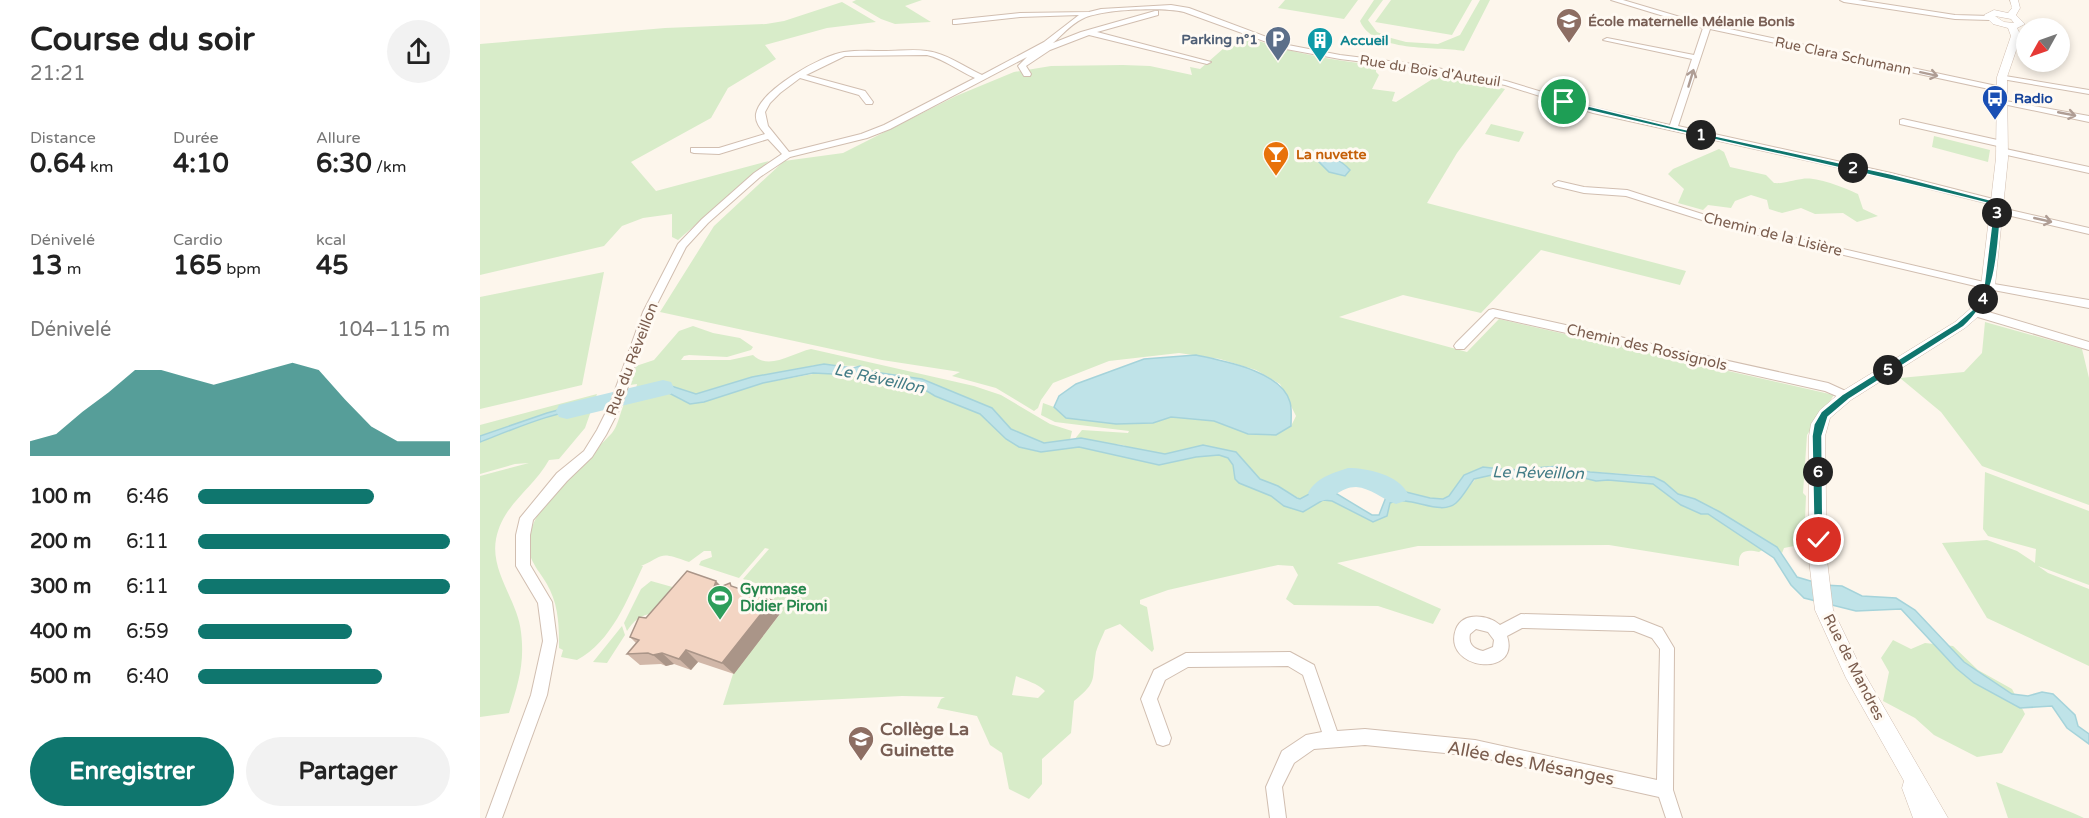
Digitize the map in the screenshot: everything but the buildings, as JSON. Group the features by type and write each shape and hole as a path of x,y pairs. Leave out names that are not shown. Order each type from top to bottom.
{"street":[{"name":"Rue Clara Schumann","path":"1615,0 1707,27 2002,90"},
{"path":"1844,0 1955,17 1990,18 1998,23 2011,21"},
{"name":"Rue de Mandres","path":"1937,818 1932,805 1895,746 1829,626 1820,588 1818,560 1817,436 1819,424 1825,414 1846,396 1960,325 1975,312 1988,286 2002,148 2002,77 2016,36 2011,21 2016,8 2014,0"},
{"name":"Rue du Réveillon","path":"494,818 539,695 550,641 545,602 523,566 523,534 527,518 562,477 588,454 602,432 617,399 648,312 682,246 705,221 757,175 787,155 879,130 1047,44 1078,18 1094,12 1179,8"},
{"name":"Rue du Bois d'Auteuil","path":"1179,8 1286,47 1340,57 1421,67 1506,83 1564,102 1674,129 1891,176 2089,231"},
{"path":"956,22 1020,15 1094,12"},
{"path":"1062,31 1087,30 1155,13"},
{"path":"1078,18 1087,30 1207,62"},
{"path":"1674,129 1707,27"},
{"path":"1027,74 1022,66 1028,59 1087,30"},
{"path":"1607,40 1697,58"},
{"path":"787,155 760,121 759,112 766,101 777,91 827,60 843,54 927,53 941,56 982,78"},
{"path":"801,76 861,93 869,102"},
{"path":"2002,77 2089,92"},
{"path":"2003,102 2089,119"},
{"path":"1903,122 2089,170"},
{"path":"694,150 719,151 772,135"},
{"name":"Chemin de la Lisière","path":"1558,184 1584,190 1627,193 1722,223 1988,286 2089,304"},
{"path":"1975,312 2089,346"},
{"name":"Chemin des Rossignols","path":"1460,346 1493,313 1828,387 1846,396"},
{"path":"1498,633 1521,621 1634,624 1657,633 1667,648 1665,790 1674,818"},
{"path":"1163,738 1149,699 1158,675 1186,660 1290,659 1309,670 1332,739"},
{"name":"Allée des Mésanges","path":"1278,818 1274,787 1288,757 1312,741 1332,739 1365,737 1475,748 1665,790"},
{"name":"Rue de Mandres","path":"1895,746 1924,818"}],"green space":[{"path":"856,0 922,0 905,6 931,22 895,24 881,19 852,2"},
{"path":"1285,0 1358,0 1344,19 1278,8"},
{"path":"1374,0 1383,0 1368,20 1377,32 1406,42 1438,44 1460,35 1480,0 1490,0 1464,51 1406,46 1378,38 1367,31 1360,21"},
{"path":"1391,0 1472,0 1452,35 1375,22"},
{"path":"842,2 876,22 827,28 765,45 776,59 728,88 711,118 631,162 656,191 769,161 678,240 672,237 672,214 643,218 622,226 604,246 480,275 480,44 665,28 766,24 784,21"},
{"path":"1240,34 1273,46 1307,54 1376,65 1376,72 1379,75 1372,89 1395,92 1392,101 1396,102 1442,73 1505,89 1457,153 1427,203 1686,271 1680,285 1541,250 1481,313 1403,295 1339,317 1467,352 1499,319 1834,395 1807,435 1803,493 1806,496 1804,544 1784,548 1782,553 1720,512 1695,499 1678,494 1654,477 1643,475 1590,472 1560,466 1509,470 1483,467 1464,475 1449,497 1443,499 1394,489 1378,477 1357,474 1333,479 1317,491 1300,499 1260,479 1236,452 1165,454 1135,450 1123,445 1074,440 1082,430 1128,433 1129,431 1055,422 1041,415 1043,403 1054,407 1066,418 1116,424 1153,423 1171,417 1215,421 1248,434 1276,435 1291,426 1296,416 1280,384 1256,370 1220,359 1179,353 1109,361 1053,383 1034,411 996,388 952,376 960,372 882,360 660,312 714,226 784,161 843,153 956,96 1014,72 1051,66 1123,65 1150,66 1192,75 1190,67 1200,69"},
{"path":"1491,124 1524,132 1519,142 1485,134"},
{"path":"1934,136 1990,150 1988,162 1932,147"},
{"path":"1719,149 1724,152 1730,167 1766,175 1774,183 1815,179 1858,194 1863,209 1878,216 1857,222 1843,213 1815,214 1801,208 1782,213 1769,209 1767,200 1751,195 1735,201 1731,208 1708,205 1703,210 1678,203 1684,189 1668,174 1673,169"},
{"path":"604,272 582,385 480,409 480,297"},
{"path":"1985,322 2082,349 2089,378 2089,505 1982,466 1941,412 1900,378 1964,372 1982,353"},
{"path":"693,326 713,333 740,338 753,347 751,350 727,357 689,355 684,356 681,360 730,360 753,355 759,360 773,361 811,349 974,386 1001,395 1050,424 1072,431 1070,440 1044,443 1031,439 1011,429 992,408 922,379 874,372 860,366 815,365 784,373 752,377 696,394 662,383 636,389 637,384 630,385 636,366 654,360 679,331"},
{"path":"824,372 844,376 853,375 874,383 917,385 935,396 980,414 1019,447 1040,452 1079,447 1159,465 1196,457 1219,455 1228,458 1233,465 1235,479 1271,496 1284,506 1303,512 1323,500 1332,501 1373,522 1390,503 1397,500 1407,500 1427,506 1456,503 1477,477 1492,475 1513,478 1563,473 1596,481 1653,484 1681,505 1701,514 1708,514 1764,549 1759,552 1743,552 1739,566 1609,545 1418,546 1337,563 1441,609 1433,624 1378,606 1294,605 1286,599 1298,575 1293,566 1278,565 1168,590 1140,600 1140,604 1147,607 1154,649 1152,652 1120,624 1105,630 1096,652 1091,684 1074,701 1071,733 1042,759 1042,784 1029,799 1009,789 1002,753 990,745 977,716 937,708 941,699 945,697 902,696 723,705 733,674 783,610 769,605 780,591 743,579 769,549 765,548 739,578 699,565 701,561 712,557 711,551 704,551 689,562 672,556 663,556 641,566 643,566 617,619 600,642 577,660 561,657 563,650 559,648 559,626 553,597 532,560 529,549 530,533 546,501 612,433 624,404 634,401 634,397 669,393 683,401 704,402 763,383","holes":["1016,676 1035,684 1045,691 1038,698 1012,695"]},
{"path":"597,394 585,428 559,459 549,460 511,507 500,527 495,551 500,575 519,620 522,643 521,664 509,713 480,717 480,476 529,463 515,464 480,474 480,425"},
{"path":"1985,472 2089,511 2089,585 2038,566 2048,573 2089,589 2089,666 1987,618 1942,543 1987,540 2017,551 2035,563 2036,549 1988,536 1983,529"},
{"path":"651,581 676,588 655,614 638,618 627,631 624,623 641,589"},
{"path":"622,626 625,635 607,663 593,662"},
{"path":"1893,640 1911,649 1925,643 1953,646 1978,670 2012,689 2025,714 2002,753 1977,757 1934,735 1915,718 1883,701 1889,672 1881,658"},
{"path":"1996,782 2073,813 2084,818 2008,818"}],"water":[{"path":"1321,157 1337,160 1350,170 1345,176 1329,172 1317,160"},
{"path":"1196,355 1250,369 1276,382 1285,391 1290,402 1291,426 1276,435 1248,434 1214,421 1171,417 1153,423 1116,424 1066,418 1054,407 1059,396 1076,384 1144,359"},
{"path":"824,364 853,368 860,366 874,372 922,379 992,408 1011,429 1044,443 1081,438 1165,454 1203,445 1236,452 1260,479 1278,486 1297,498 1300,499 1324,486 1372,515 1379,515 1388,492 1394,489 1443,499 1449,496 1464,475 1483,467 1509,470 1560,466 1590,472 1654,477 1678,494 1695,499 1720,512 1777,547 1797,577 1824,585 1842,586 1862,596 1896,598 1915,610 1964,662 2012,694 2028,696 2042,692 2053,694 2075,715 2078,726 2089,734 2089,744 2067,728 2052,706 2020,708 1974,683 1956,668 1901,609 1856,611 1804,598 1791,585 1774,558 1708,514 1701,514 1681,505 1653,484 1596,481 1563,473 1513,478 1492,475 1474,479 1459,501 1449,507 1433,507 1398,501 1390,503 1387,516 1373,522 1332,501 1323,500 1303,512 1284,506 1271,496 1239,483 1235,479 1233,465 1228,458 1219,455 1196,457 1159,465 1079,447 1041,452 1019,447 1006,439 980,414 935,396 917,385 873,383 853,375 813,373 763,383 704,402 690,404 669,393 634,397 636,389 662,383 696,394 752,377"},
{"path":"598,399 595,408 552,416 480,442 480,436 547,413"}],"waterway":[{"name":"Le Réveillon","path":"567,411 663,388"},
{"path":"1320,493 1339,480 1358,478 1377,483 1396,494"}],"place":[{"name":"École maternelle Mélanie Bonis","path":"1569,44"},
{"name":"Parking n°1","path":"1278,62"},
{"name":"Accueil","path":"1320,63"},
{"name":"Radio","path":"1995,121"},
{"name":"La nuvette","path":"1276,177"},
{"name":"Gymnase Didier Pironi","path":"720,621"},
{"name":"Collège La Guinette","path":"861,762"}],"route":[{"path":"1564,102 1674,129 1891,176 1998,203 1988,286 1975,312 1960,325 1846,396 1825,414 1819,424 1817,436 1819,540"}]}
